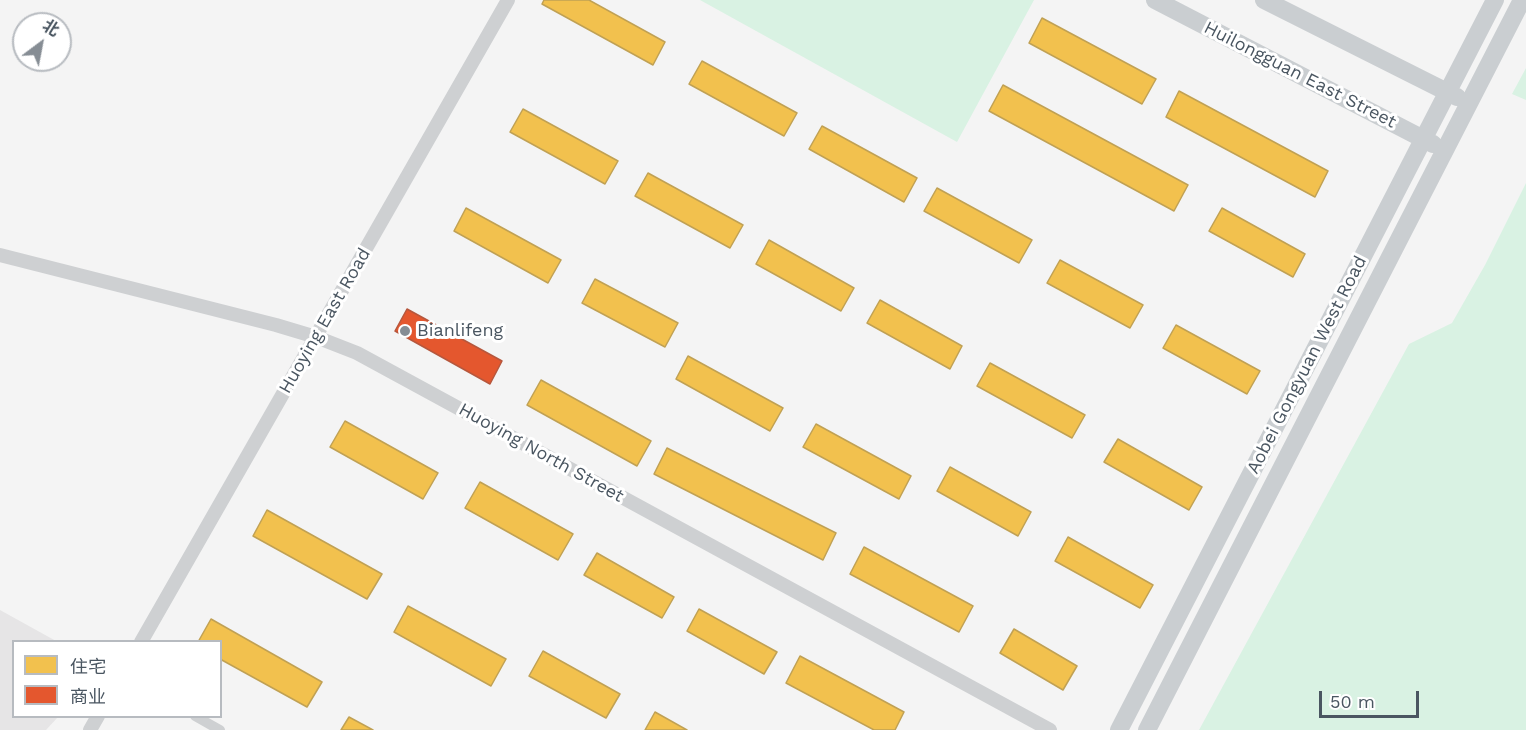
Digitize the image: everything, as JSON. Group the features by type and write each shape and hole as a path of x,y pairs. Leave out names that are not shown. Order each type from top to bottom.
{"main road":[{"name":"Huilongguan East Street","path":"1155,0 1445,150"},
{"path":"1264,0 1469,104"},
{"name":"Aobei Gongyuan West Road","path":"1119,730 1495,0"},
{"name":"Aobei Gongyuan West Road","path":"1147,730 1522,0"}],"street":[{"name":"Huoying East Road","path":"142,640 508,0"},
{"name":"Huoying North Street","path":"0,255 316,337 374,362 1050,730"},
{"path":"197,718 220,730"}],"shaded area":[{"path":"0,610 54,640 12,640 12,718 57,718 46,730 0,730"}],"green space":[{"path":"700,0 1034,0 957,142"},
{"path":"1526,68 1526,100 1512,94"},
{"path":"1526,183 1526,730 1199,730 1409,344 1452,323 1485,265"}],"building: 住宅":[{"path":"544,0 589,0 665,42 653,65 542,4"},
{"path":"1042,18 1156,79 1142,104 1029,43"},
{"path":"702,61 797,113 784,136 689,84"},
{"path":"1003,85 1188,185 1174,211 989,111"},
{"path":"1179,91 1328,171 1315,197 1166,117"},
{"path":"523,109 618,161 605,184 510,132"},
{"path":"822,126 917,178 904,202 809,149"},
{"path":"648,173 743,225 730,248 635,196"},
{"path":"937,188 1032,240 1019,263 924,211"},
{"path":"466,208 561,260 548,283 454,231"},
{"path":"1222,208 1305,254 1293,277 1209,231"},
{"path":"769,240 854,288 841,311 756,264"},
{"path":"1060,260 1143,305 1130,328 1047,283"},
{"path":"595,279 678,323 665,347 582,303"},
{"path":"880,300 962,346 950,369 867,323"},
{"path":"1176,325 1260,371 1247,394 1163,348"},
{"path":"688,356 783,408 770,431 676,379"},
{"path":"990,363 1085,415 1072,438 977,386"},
{"path":"541,380 651,441 637,466 527,405"},
{"path":"345,421 438,473 423,499 330,447"},
{"path":"816,424 911,476 899,499 803,447"},
{"path":"1118,439 1202,487 1189,510 1104,462"},
{"path":"667,448 836,533 823,560 654,474"},
{"path":"950,467 1031,512 1018,536 937,491"},
{"path":"480,482 573,534 558,560 465,508"},
{"path":"267,510 382,574 367,599 253,536"},
{"path":"1068,537 1153,585 1140,608 1055,561"},
{"path":"864,547 973,606 959,632 850,574"},
{"path":"597,553 674,597 662,618 584,575"},
{"path":"408,606 506,659 491,686 394,632"},
{"path":"699,609 777,652 764,674 687,631"},
{"path":"211,619 322,682 307,707 222,660 222,640 199,640"},
{"path":"1014,629 1077,666 1063,690 1000,653"},
{"path":"543,651 620,694 606,718 529,676"},
{"path":"800,656 904,712 895,730 874,730 786,683"},
{"path":"655,712 687,730 645,730"},
{"path":"349,717 373,730 341,730"}],"building: 商业":[{"path":"407,309 502,361 490,384 395,331"}],"place":[{"name":"Bianlifeng","path":"405,331"}]}
